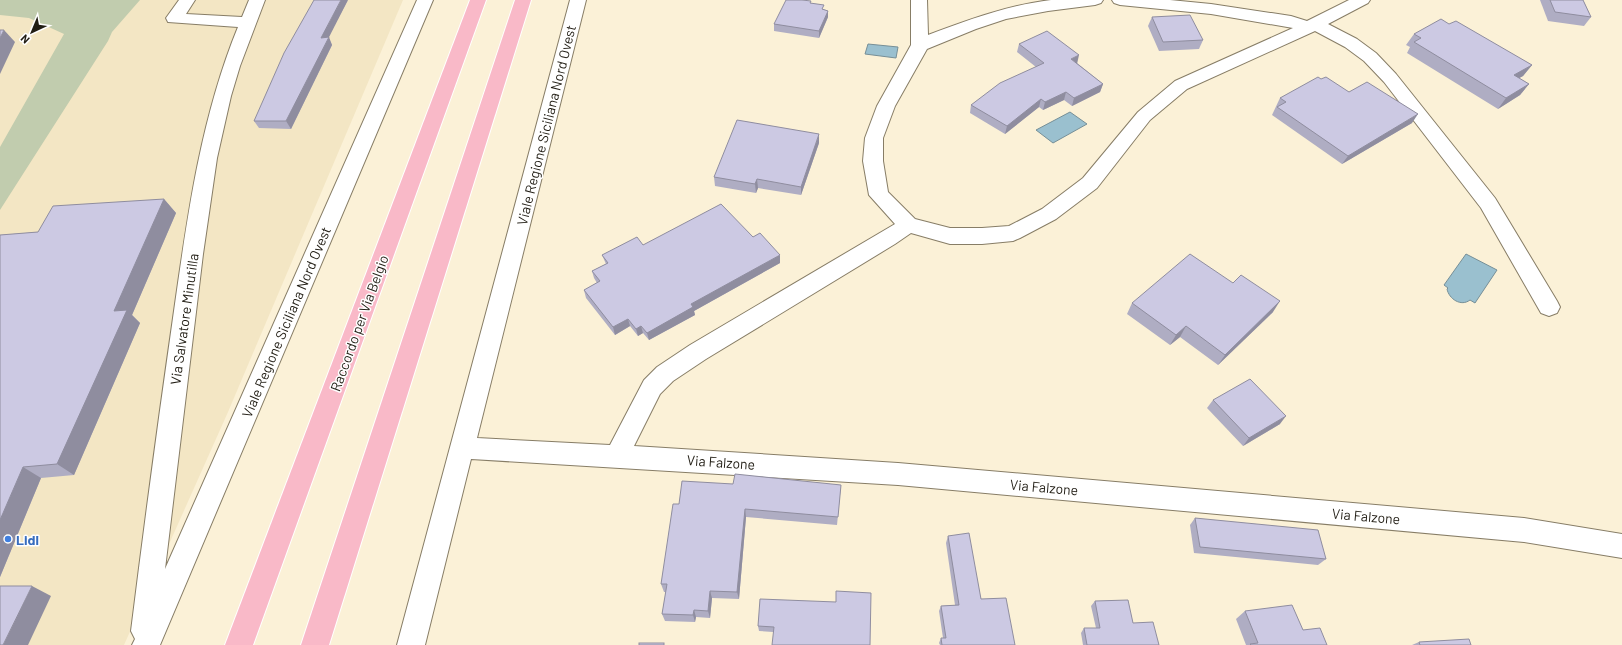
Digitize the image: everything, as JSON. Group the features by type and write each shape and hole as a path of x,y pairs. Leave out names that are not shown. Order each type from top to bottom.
{"highway":[{"name":"Raccordo per Via Belgio","path":"239,645 478,0"},
{"path":"315,645 523,0"}],"street":[{"path":"188,0 174,18 248,22"},
{"name":"Via Salvatore Minutilla","path":"145,645 164,468 189,278 207,164 218,114 231,66 257,0"},
{"name":"Viale Regione Siciliana Nord Ovest","path":"145,645 425,0"},
{"name":"Viale Regione Siciliana Nord Ovest","path":"411,645 578,0"},
{"path":"919,0 920,45 886,106 874,138 873,161 879,195 908,225 950,236 982,236 1013,233 1049,214 1090,183 1144,116 1181,84 1312,25 1362,0"},
{"path":"920,45 965,26 1002,15 1056,4 1095,0"},
{"path":"1120,0 1211,9 1291,21 1312,25 1336,33 1351,43 1370,57 1390,78 1488,203 1549,307"},
{"path":"617,456 652,387 664,374 698,352 888,239 908,225"},
{"name":"Via Falzone","path":"463,448 617,456 898,474 1516,529 1622,546"}],"shaded area":[{"path":"0,0 403,0 228,412 124,645 0,645"}],"green space":[{"path":"0,0 140,0 112,32 108,41 0,210 0,147 64,34 29,18 0,15"}],"water":[{"path":"868,44 898,47 896,58 865,54"},
{"path":"1070,112 1087,124 1053,143 1036,130"},
{"path":"1466,254 1497,270 1475,303 1470,300 1463,303 1456,301 1450,296 1447,289 1448,288 1444,285"}],"building":[{"path":"314,0 341,0 321,38 329,37 286,121 254,121 284,53"},
{"path":"786,0 811,1 810,3 824,5 822,9 828,11 819,31 774,24"},
{"path":"1550,0 1583,0 1591,17 1555,12"},
{"path":"1190,15 1203,40 1163,42 1152,17"},
{"path":"1441,19 1449,24 1456,21 1532,65 1514,75 1529,84 1506,98 1414,42 1421,38 1414,34"},
{"path":"0,30 4,30 0,38"},
{"path":"1047,31 1079,55 1071,59 1103,84 1074,98 1066,92 1045,102 1041,99 1007,126 971,105 1000,83 1044,63 1019,44"},
{"path":"1318,77 1321,79 1326,77 1349,92 1367,82 1418,114 1348,156 1277,107 1286,102 1280,98"},
{"path":"737,120 819,134 801,187 757,179 755,184 714,177"},
{"path":"164,199 114,311 127,310 57,464 23,467 0,520 0,235 38,232 53,206"},
{"path":"721,204 753,237 760,233 780,255 691,304 693,307 647,333 641,326 636,329 628,319 613,327 584,290 600,281 592,271 608,263 602,255 637,237 643,245"},
{"path":"1190,254 1233,283 1241,275 1280,301 1225,355 1186,326 1176,335 1132,303"},
{"path":"1250,379 1286,416 1249,438 1213,400"},
{"path":"735,474 841,485 838,517 745,509 737,592 710,591 708,611 694,610 693,615 662,614 667,584 661,584 673,504 679,504 682,481 733,484"},
{"path":"1195,518 1318,530 1326,559 1200,547"},
{"path":"969,533 981,599 1006,598 1015,645 942,645 941,638 946,638 941,606 959,605 948,536"},
{"path":"0,586 32,586 3,645 0,645"},
{"path":"836,591 871,593 870,645 772,645 774,627 758,626 760,599 836,602"},
{"path":"1128,600 1133,623 1153,622 1159,645 1087,645 1084,628 1100,628 1095,601"},
{"path":"1292,605 1303,630 1320,628 1327,645 1250,644 1258,643 1245,611"},
{"path":"1469,639 1471,645 1420,645 1419,642"},
{"path":"639,643 664,643 664,645 639,645"}],"place":[{"name":"Lidl","path":"8,539"}]}
